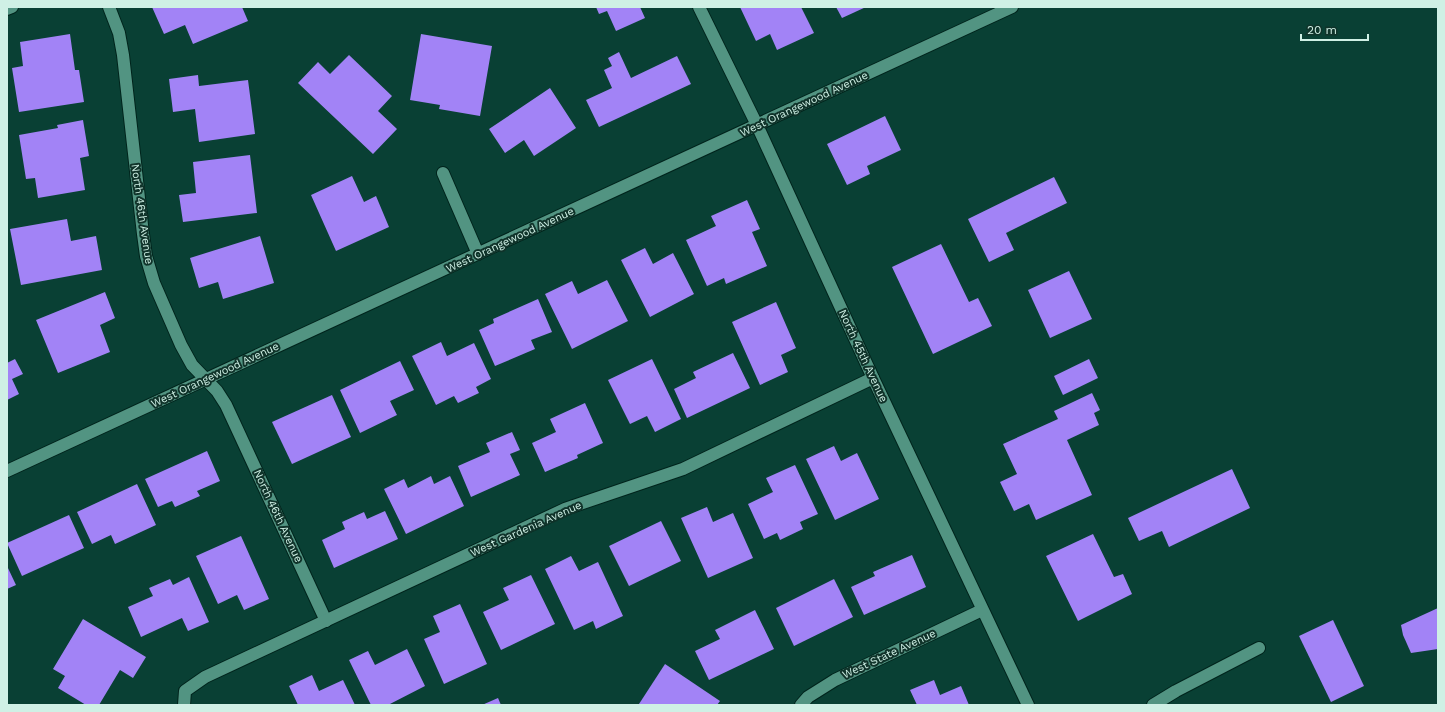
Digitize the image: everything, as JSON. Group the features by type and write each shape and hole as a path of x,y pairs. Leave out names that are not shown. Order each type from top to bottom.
{"street":[{"path":"7,9 12,7"},
{"name":"North 46th Avenue","path":"109,7 119,33 123,55 146,256 154,283 181,345 192,365 217,391 226,405 326,621"},
{"name":"North 45th Avenue","path":"699,7 757,125 873,378 1028,705"},
{"name":"West Orangewood Avenue","path":"7,471 207,380 1012,7"},
{"path":"443,173 478,254"},
{"name":"West Gardenia Avenue","path":"184,705 185,691 205,677 565,509 683,469 873,378"},
{"name":"West State Avenue","path":"800,705 808,697 835,680 982,610"},
{"path":"1153,705 1176,691 1259,648"}],"building":[{"path":"152,7 242,7 248,21 193,44 185,25 164,34"},
{"path":"596,7 640,7 645,18 616,31 607,11 599,14"},
{"path":"740,7 801,7 814,33 777,50 770,34 756,41"},
{"path":"836,7 866,7 842,18"},
{"path":"70,34 75,70 79,70 84,102 19,112 12,68 23,66 20,42"},
{"path":"421,34 492,46 480,116 439,109 440,105 410,100"},
{"path":"619,52 631,78 677,56 691,84 599,127 586,100 612,88 604,70 612,66 608,58"},
{"path":"349,55 392,96 378,111 397,129 373,154 298,83 318,62 330,74"},
{"path":"198,75 199,86 248,80 255,134 199,142 195,109 173,112 169,79"},
{"path":"550,88 576,128 534,156 524,140 505,153 489,129"},
{"path":"885,116 901,150 867,166 870,174 847,185 827,144"},
{"path":"83,120 89,156 80,158 85,190 38,198 35,178 26,179 19,135 58,128 57,125"},
{"path":"250,155 257,213 183,222 179,195 196,193 193,162"},
{"path":"352,176 364,202 376,196 389,227 336,251 311,195"},
{"path":"1054,177 1067,203 1006,233 1014,250 989,262 968,219"},
{"path":"747,200 760,229 752,232 767,266 726,284 724,278 707,286 686,240 716,226 711,216"},
{"path":"67,219 71,241 96,236 102,270 21,285 10,229"},
{"path":"260,236 274,283 223,299 218,282 199,288 190,258"},
{"path":"941,244 969,302 978,298 992,326 933,354 892,267"},
{"path":"645,248 653,264 673,253 694,294 650,317 621,260"},
{"path":"1069,271 1092,319 1050,338 1028,290"},
{"path":"607,280 628,321 572,349 545,294 572,281 578,294"},
{"path":"105,292 115,318 100,325 110,352 58,373 36,320"},
{"path":"538,299 552,332 531,340 535,349 495,366 479,330 494,323 493,319"},
{"path":"776,302 796,348 781,355 788,372 760,385 732,322"},
{"path":"441,342 447,356 474,343 491,379 476,387 479,393 458,403 454,396 436,405 412,356"},
{"path":"733,353 750,388 687,418 674,389 696,378 693,372"},
{"path":"15,359 23,374 12,379 19,394 7,400 7,363"},
{"path":"652,359 681,419 655,432 647,416 630,424 608,380"},
{"path":"1089,359 1098,378 1063,395 1054,376"},
{"path":"400,361 414,390 390,401 397,415 360,433 340,390"},
{"path":"1092,393 1100,410 1094,413 1099,425 1067,440 1092,495 1036,520 1029,504 1014,511 1000,482 1017,474 1003,444 1058,419 1054,411"},
{"path":"332,395 351,437 292,464 272,422"},
{"path":"585,403 603,443 577,455 578,458 545,472 532,443 556,432 550,419"},
{"path":"512,432 520,450 510,454 520,475 471,497 458,466 490,452 486,443"},
{"path":"834,446 841,461 857,453 879,499 835,520 806,459"},
{"path":"207,451 220,481 197,491 200,496 175,507 172,501 158,507 145,479"},
{"path":"795,465 818,514 800,522 803,529 780,540 777,533 764,539 748,504 773,492 766,478"},
{"path":"1232,469 1250,508 1169,547 1162,531 1139,541 1128,518"},
{"path":"431,476 434,484 450,476 464,506 406,534 384,489 404,479 408,488"},
{"path":"137,484 156,525 115,544 111,535 92,544 77,512"},
{"path":"707,507 713,522 733,513 753,558 708,578 681,518"},
{"path":"385,511 398,539 334,568 322,540 345,529 342,522 364,512 367,519"},
{"path":"69,515 84,548 22,576 7,543"},
{"path":"661,521 681,561 629,586 609,546"},
{"path":"1093,534 1114,577 1123,574 1132,594 1078,621 1046,556"},
{"path":"241,536 269,599 244,610 237,595 218,604 196,556"},
{"path":"912,555 926,587 864,615 851,587 875,576 873,572"},
{"path":"571,556 579,571 598,562 623,616 596,629 593,621 574,630 545,569"},
{"path":"7,566 16,585 7,589"},
{"path":"531,575 555,624 501,650 483,612 509,600 503,588"},
{"path":"189,577 209,622 188,631 182,618 141,637 128,607 153,596 149,588 170,579 173,585"},
{"path":"834,579 853,617 794,646 776,608"},
{"path":"460,604 487,664 444,684 424,639 440,632 433,616"},
{"path":"1438,608 1438,649 1411,653 1403,635 1401,625"},
{"path":"755,610 774,649 709,680 695,651 720,639 715,630"},
{"path":"83,619 146,657 133,678 120,670 99,705 86,705 58,688 65,676 53,669"},
{"path":"1333,620 1364,686 1331,702 1299,636"},
{"path":"407,649 425,686 388,705 371,705 349,660 368,651 375,665"},
{"path":"665,664 720,701 717,705 639,704"},
{"path":"312,675 319,691 343,680 355,705 298,705 289,686"},
{"path":"934,680 940,695 961,686 969,705 917,705 910,690"},
{"path":"498,698 501,705 482,705"}]}
